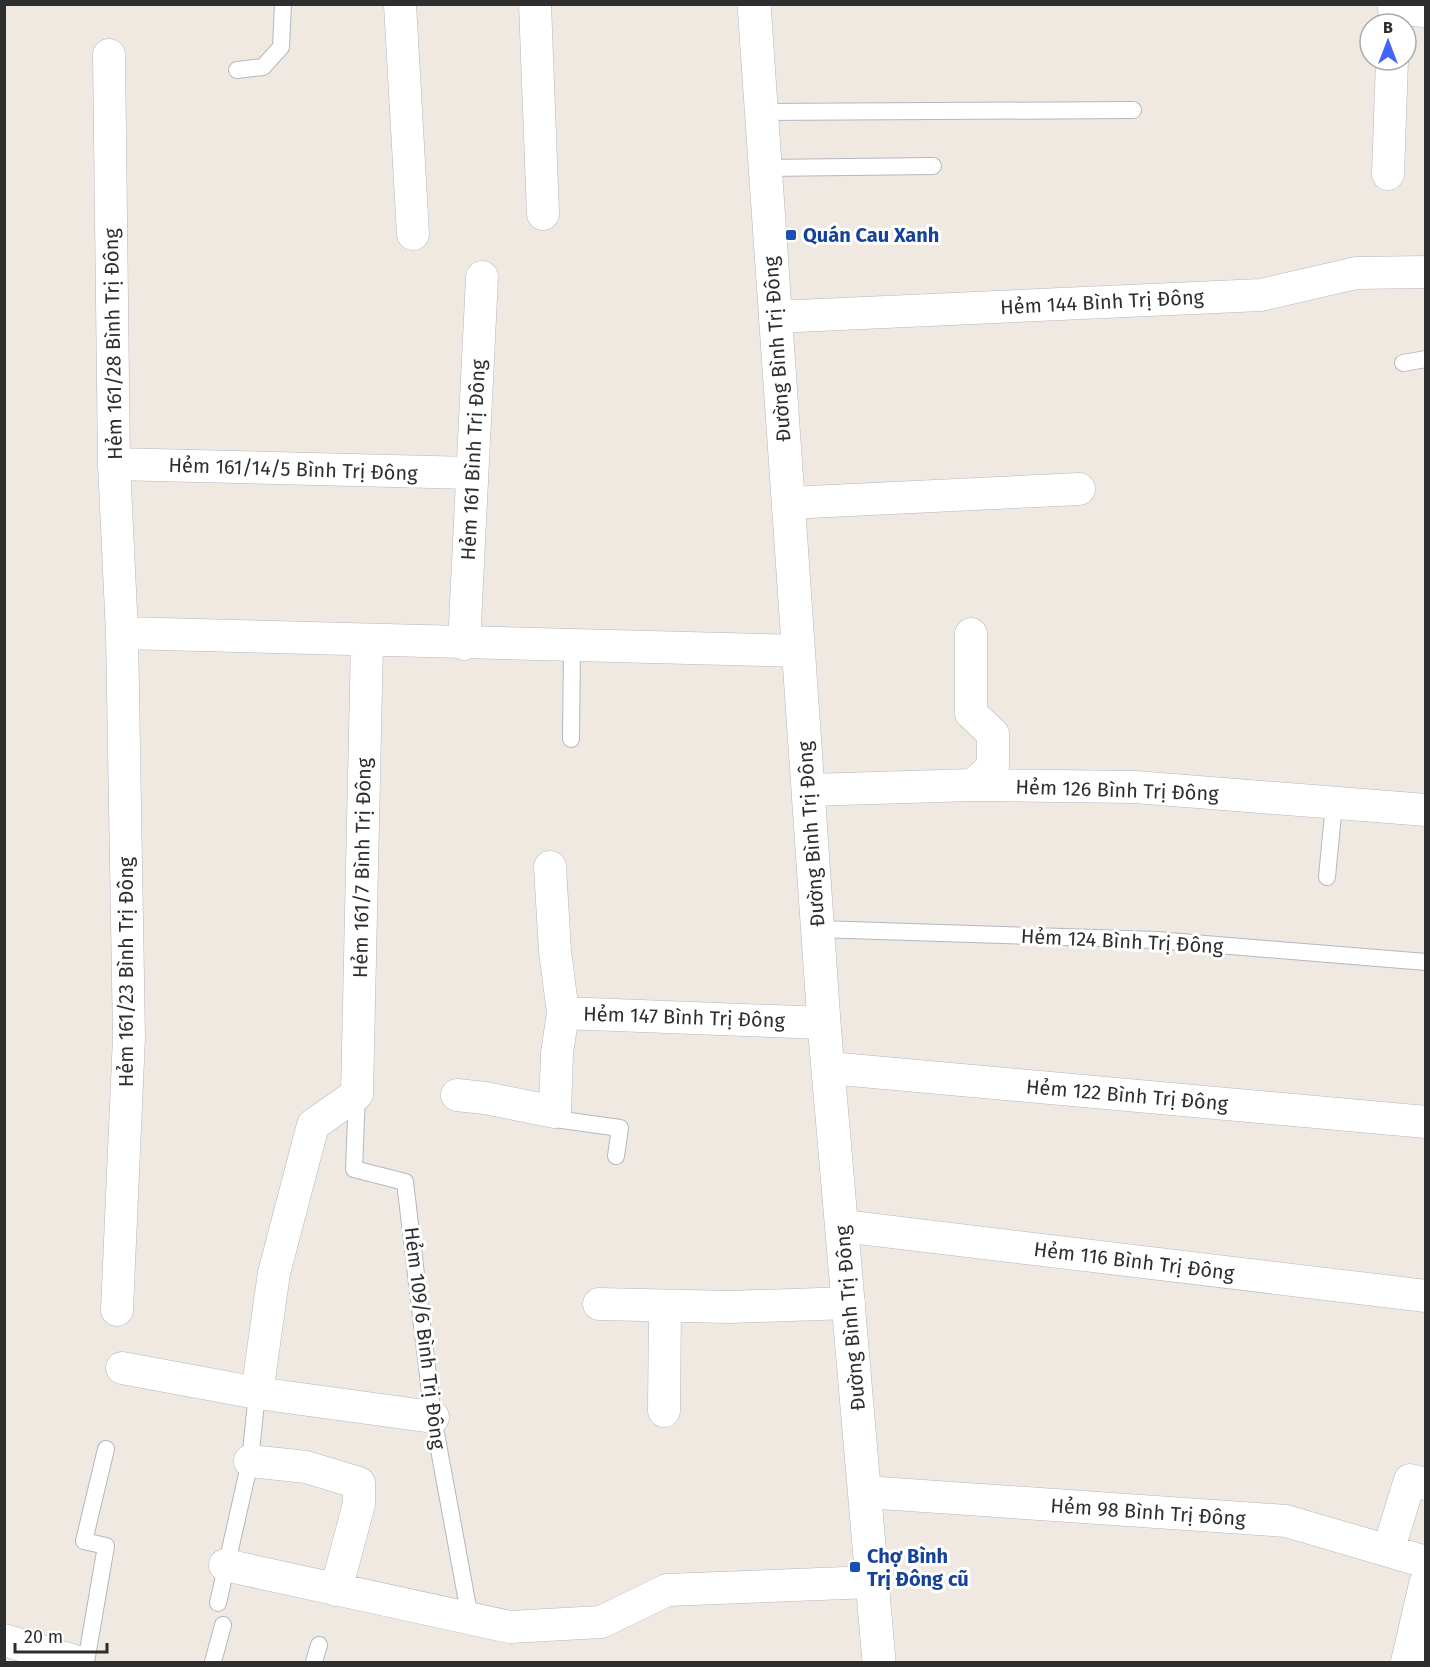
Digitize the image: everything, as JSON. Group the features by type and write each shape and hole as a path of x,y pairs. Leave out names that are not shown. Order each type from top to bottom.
{"street":[{"path":"400,4 413,234"},
{"path":"535,4 543,214"},
{"name":"Đường Bình Trị Đông","path":"754,4 824,1023 830,1068 879,1662"},
{"path":"1393,12 1425,11"},
{"name":"Hẻm 161/28 Bình Trị Đông","path":"109,55 114,464 122,633"},
{"path":"1388,174 1392,72"},
{"name":"Hẻm 144 Bình Trị Đông","path":"775,316 1261,295 1356,273 1425,272"},
{"name":"Hẻm 161 Bình Trị Đông","path":"464,644 482,277"},
{"name":"Hẻm 161/14/5 Bình Trị Đông","path":"114,464 472,473"},
{"path":"788,503 1079,489"},
{"path":"122,633 367,642 798,651"},
{"name":"Hẻm 161/23 Bình Trị Đông","path":"117,1310 129,1037 122,633"},
{"path":"971,634 971,713 993,734 993,767 972,785"},
{"name":"Hẻm 161/7 Bình Trị Đông","path":"357,1094 367,642"},
{"name":"Hẻm 126 Bình Trị Đông","path":"808,790 972,785 1135,787 1425,810"},
{"path":"550,867 555,951 563,1013"},
{"name":"Hẻm 147 Bình Trị Đông","path":"555,1112 557,1053 563,1013 824,1023"},
{"name":"Hẻm 122 Bình Trị Đông","path":"830,1068 1425,1122"},
{"path":"257,1394 274,1273 313,1125 357,1094"},
{"path":"457,1095 485,1098 555,1112"},
{"name":"Hẻm 116 Bình Trị Đông","path":"843,1226 1425,1296"},
{"path":"599,1304 665,1307 849,1303"},
{"path":"664,1411 665,1307"},
{"path":"122,1368 257,1394 433,1417"},
{"path":"250,1461 306,1467 358,1483 358,1504 336,1590"},
{"path":"1388,1551 1410,1480 1425,1484"},
{"name":"Hẻm 98 Bình Trị Đông","path":"865,1492 1286,1521 1425,1562"},
{"path":"225,1565 510,1627 601,1622 667,1590 872,1582"},
{"path":"1407,1662 1425,1580"},
{"path":"4,1640 78,1662"}],"lane":[{"path":"237,70 263,68 281,47 283,4"},
{"path":"761,112 1133,110"},
{"path":"765,168 933,166"},
{"path":"1403,363 1425,359"},
{"path":"571,739 572,646"},
{"path":"1327,877 1334,804"},
{"name":"Hẻm 124 Bình Trị Đông","path":"818,929 1157,940 1425,962"},
{"name":"Hẻm 109/6 Bình Trị Đông","path":"357,1094 354,1169 405,1182 433,1417 470,1618"},
{"path":"555,1112 555,1119 620,1128 616,1156"},
{"path":"218,1603 250,1461 257,1394"},
{"path":"86,1662 106,1546 84,1541 106,1449"},
{"path":"213,1662 222,1625"},
{"path":"314,1662 319,1645"}],"place":[{"name":"Quán Cau Xanh","path":"791,235"},
{"name":"Chợ Bình Trị Đông cũ","path":"855,1567"}]}
